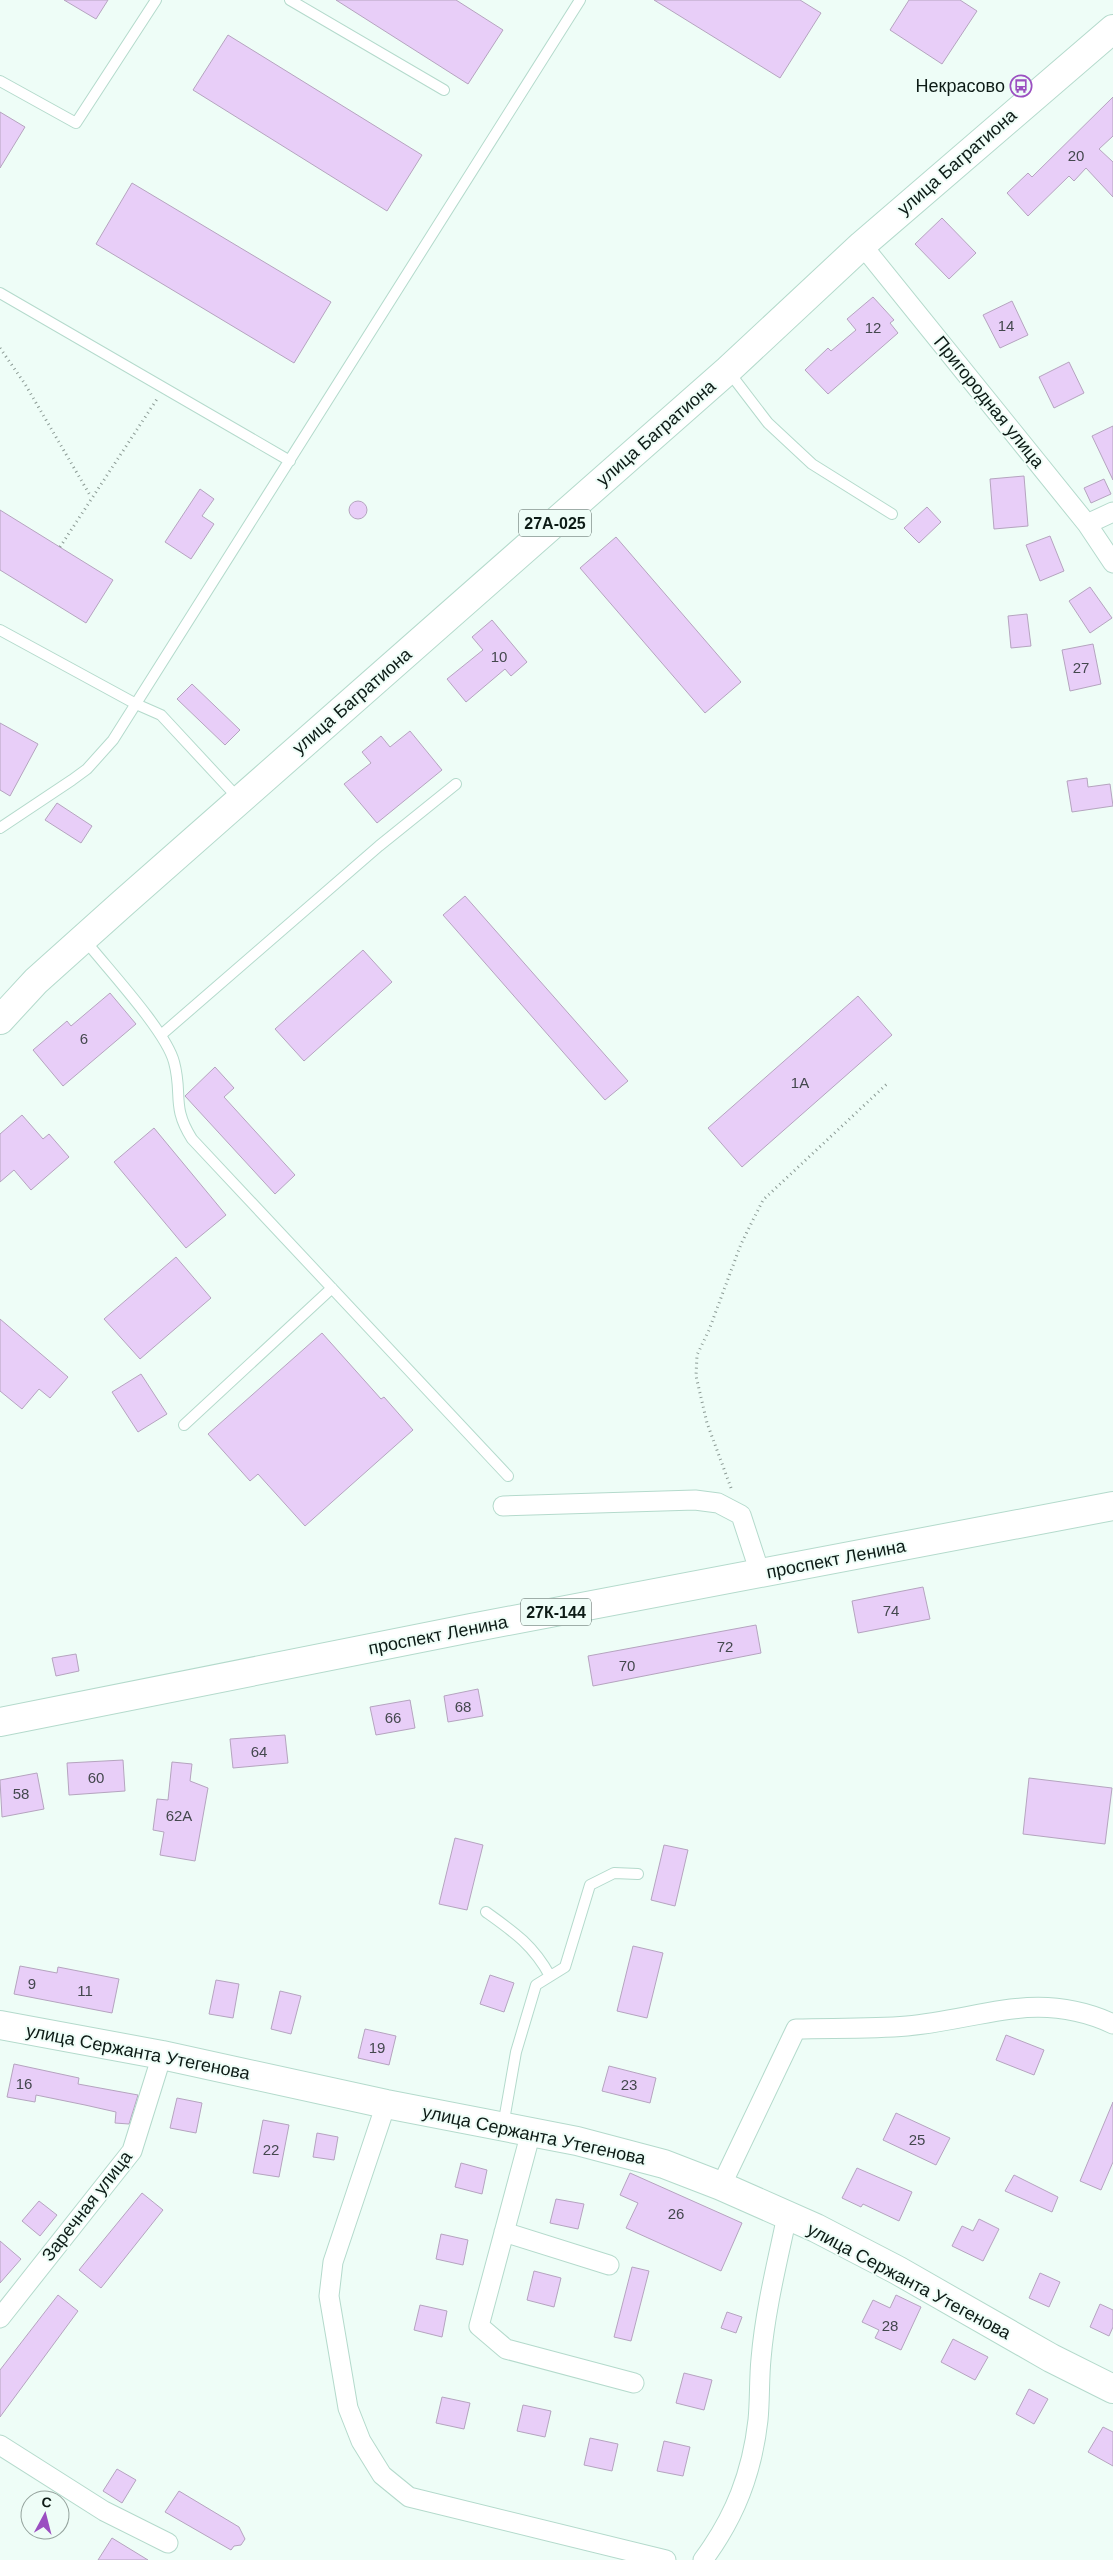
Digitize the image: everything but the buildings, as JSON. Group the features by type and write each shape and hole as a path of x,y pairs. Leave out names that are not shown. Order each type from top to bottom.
{"main road":[{"name":"улица Багратиона","path":"0,1020 36,981 728,370 862,245 1113,29"},
{"name":"проспект Ленина","path":"0,1722 1113,1506"},
{"name":"улица Сержанта Утегенова","path":"0,2024 162,2055 386,2104 577,2141 664,2164 721,2186 788,2216 897,2270 1051,2358 1113,2389"}],"street":[{"name":"Пригородная улица","path":"862,245 1088,524 1113,563"},
{"path":"1088,524 1113,512"},
{"path":"503,1506 694,1500 718,1503 741,1515 760,1573"},
{"path":"721,2186 796,2029 908,2026 1036,2006 1069,2010 1097,2017 1113,2024"},
{"name":"Заречная улица","path":"0,2318 132,2151 162,2055"},
{"path":"386,2104 334,2262 329,2296 348,2408 360,2441 382,2475 409,2497 666,2560"},
{"path":"531,2132 479,2326 506,2349 634,2383"},
{"path":"703,2560 724,2531 750,2472 758,2420 761,2358 773,2279 788,2216"},
{"path":"504,2232 609,2265"},
{"path":"0,2444 104,2511 168,2543"}],"lane":[{"path":"0,81 76,123 156,0"},
{"path":"290,0 444,90"},
{"path":"0,828 55,794 87,769 113,740 580,0"},
{"path":"0,293 290,461"},
{"path":"728,370 768,423 812,464 892,514"},
{"path":"0,630 136,704 161,715 240,800"},
{"path":"161,1035 379,846 456,784"},
{"path":"84,938 161,1035 174,1062 181,1122 192,1139 508,1476"},
{"path":"184,1425 332,1288"},
{"path":"503,2126 516,2052 536,1985 565,1967 590,1885 614,1874 638,1874"},
{"path":"486,1912 525,1940 541,1959 550,1976"}],"path":[{"path":"0,348 25,384 92,497"},
{"path":"60,547 164,388"},
{"path":"741,1515 707,1423 696,1376 697,1355 709,1330 741,1244 763,1200 889,1082"}],"place":[{"name":"Некрасово","path":"1021,86"}]}
